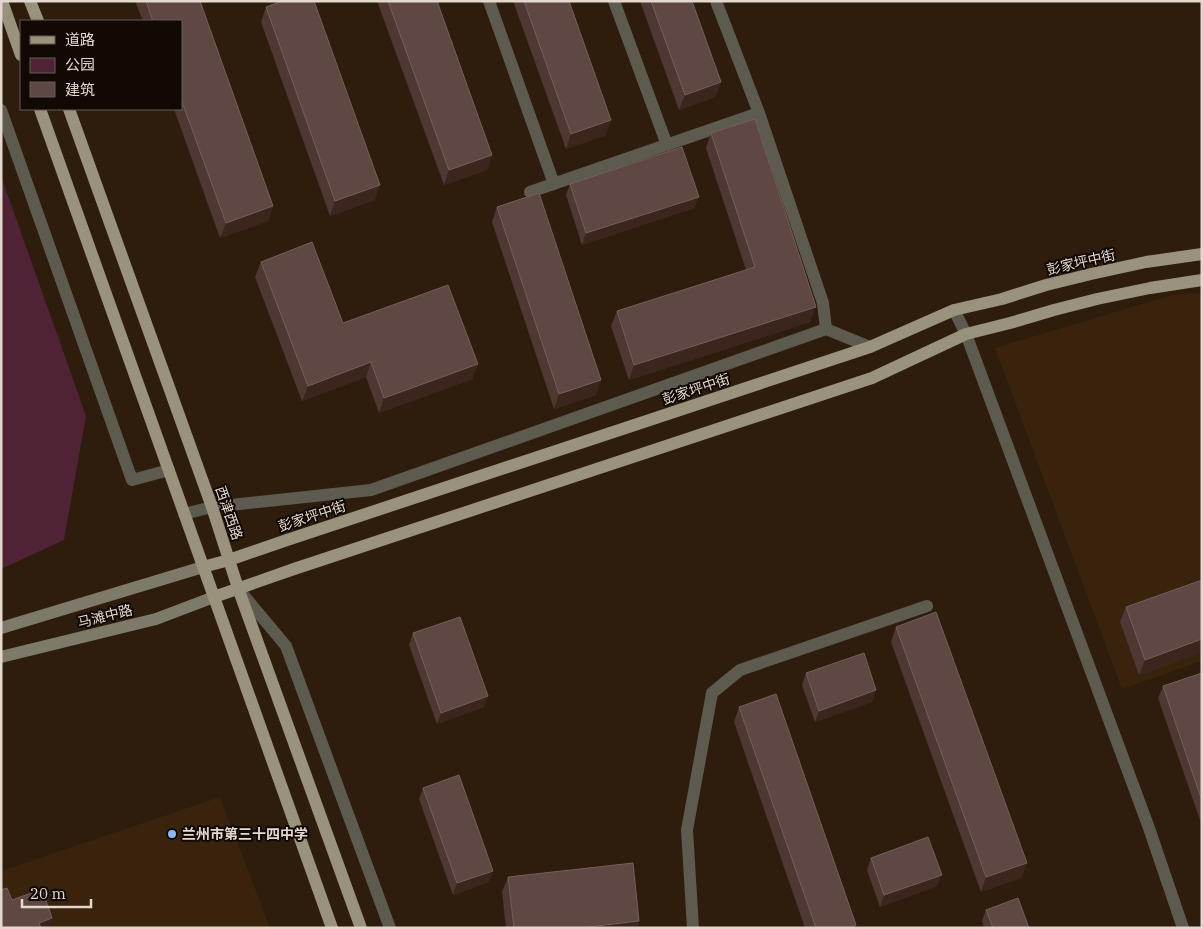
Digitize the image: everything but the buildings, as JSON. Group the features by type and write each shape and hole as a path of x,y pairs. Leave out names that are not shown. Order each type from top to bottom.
{"main road":[{"path":"2,1 20,52"},
{"path":"30,1 38,20"},
{"path":"40,110 332,928"},
{"name":"西津西路","path":"69,110 212,507 238,588 361,928"},
{"name":"彭家坪中街","path":"203,568 870,347 954,310 1002,299 1046,285 1091,274 1146,262 1202,254"},
{"path":"214,597 872,378 966,334 1097,299 1202,280"},
{"name":"马滩中路","path":"1,628 203,568"},
{"name":"马滩中路","path":"1,657 156,618 214,597"}],"street":[{"path":"488,1 554,184"},
{"path":"614,1 667,145"},
{"path":"716,1 759,113 823,303 826,330"},
{"path":"1,110 132,480 169,470"},
{"path":"530,192 759,113"},
{"path":"954,310 966,334 1146,818 1183,928"},
{"path":"184,514 212,507 371,490 826,330 870,347"},
{"path":"238,588 286,646 390,928"},
{"path":"693,928 687,830 712,693 740,670 927,606"}],"shaded area":[{"path":"1202,293 1202,661 1122,689 995,348 1172,295"},
{"name":"兰州市第三十四中学","path":"220,797 270,928 1,928 1,871"}],"green space":[{"path":"1,176 86,416 64,540 1,569"}],"place":[{"name":"兰州市第三十四中学","path":"172,834"}]}
